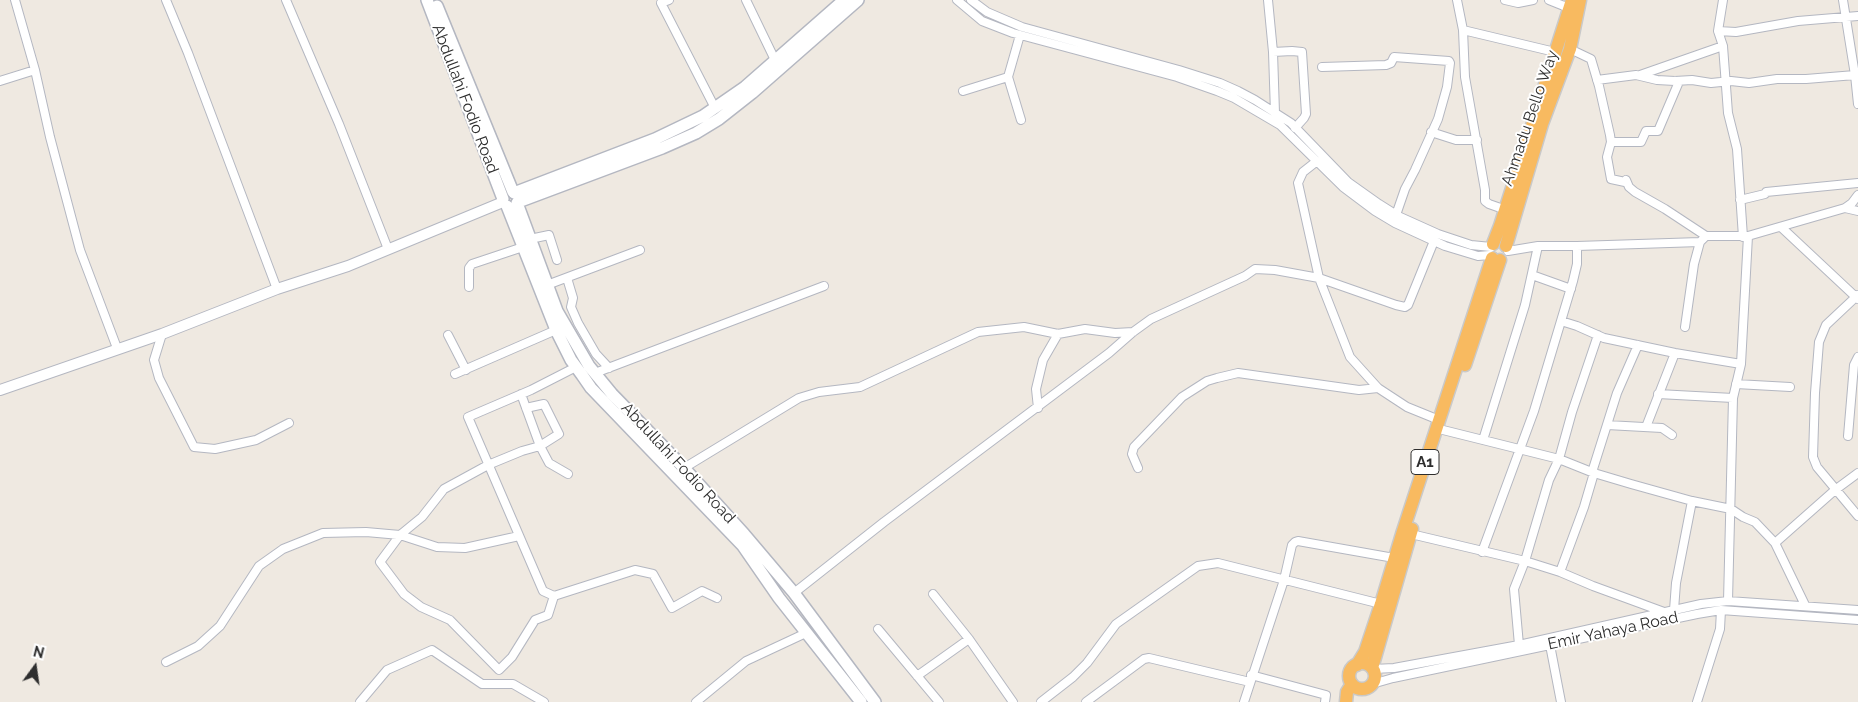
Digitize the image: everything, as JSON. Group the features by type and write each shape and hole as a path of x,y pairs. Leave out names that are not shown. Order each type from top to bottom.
{"highway":[{"name":"Ahmadu Bello Way","path":"1497,252 1570,49 1580,0"},
{"name":"Ahmadu Bello Way","path":"1497,252 1506,210 1570,4"},
{"name":"A1","path":"1357,665 1365,652 1394,558 1441,425 1497,252"},
{"name":"A1","path":"1372,669 1441,425"},
{"path":"1360,701 1370,686 1375,677 1372,669 1365,664 1353,667 1349,675 1352,684 1358,689 1370,686"},
{"path":"1346,702 1352,684"}],"main road":[{"name":"Abdullahi Fodio Road","path":"427,0 511,200"},
{"name":"Abdullahi Fodio Road","path":"434,0 511,200 556,330 576,367 591,388 743,546 779,598 862,702"},
{"path":"511,200 677,130 715,108 745,87 844,0"},
{"path":"511,200 662,148 696,133 719,119 752,93 858,0"},
{"name":"Abdullahi Fodio Road","path":"526,243 547,285 557,311 572,339 595,374 744,534 794,593 875,702"}],"street":[{"path":"14,0 35,70 50,137 80,250 117,348"},
{"path":"166,0 188,53 277,289"},
{"path":"288,0 388,249"},
{"path":"669,0 661,3 715,108"},
{"path":"746,0 776,60"},
{"path":"957,0 982,21 1020,36 1177,77 1217,90 1251,107 1280,125 1343,187 1368,207 1395,223 1434,241 1478,256 1538,246 1700,242"},
{"path":"971,0 987,12 1022,27 1220,83 1255,100 1275,113 1295,128 1356,189 1396,215 1453,239 1497,252"},
{"path":"1268,0 1273,52 1275,113"},
{"path":"1456,0 1464,30 1465,78 1486,190 1485,201 1506,210"},
{"path":"1505,0 1518,3 1532,0"},
{"path":"1549,0 1570,4"},
{"path":"1723,0 1718,31 1723,46 1728,113 1737,149 1740,200 1746,237 1741,364 1734,400 1730,462 1731,509 1728,601"},
{"path":"1843,0 1858,104"},
{"path":"1718,31 1736,32 1798,21 1858,16"},
{"path":"1464,30 1555,52"},
{"path":"1020,36 1008,77 1021,120"},
{"path":"1597,80 1640,76 1723,46"},
{"path":"1570,49 1590,59 1597,80 1607,114 1611,142 1607,157 1611,179 1625,182 1626,180 1630,188 1635,192 1706,236 1746,237 1845,208 1858,195"},
{"path":"1273,52 1302,52 1306,114 1295,128"},
{"path":"1322,67 1386,65 1391,63 1394,56 1449,61 1450,63 1447,87 1438,119 1405,189 1396,215"},
{"path":"0,80 35,70"},
{"path":"1640,76 1657,80 1749,83 1777,79 1814,79 1855,75"},
{"path":"963,91 1008,77"},
{"path":"1611,142 1641,142 1646,131 1658,131 1678,84 1674,81"},
{"path":"1431,132 1456,140 1477,140"},
{"path":"1317,161 1303,172 1298,183 1319,278 1350,357 1378,388 1407,407 1441,425 1484,440 1559,459 1594,473 1692,501 1731,509 1755,522 1775,543 1805,605"},
{"path":"1740,200 1765,194 1766,192 1858,183"},
{"path":"0,390 162,334 277,289 348,266 511,200"},
{"path":"1845,208 1858,212"},
{"path":"1781,227 1857,297 1826,325 1820,342 1815,393 1813,457 1817,467 1858,516"},
{"path":"469,287 469,268 472,264 526,243 549,236 557,260"},
{"path":"1685,327 1694,264 1700,242 1706,236"},
{"path":"794,593 884,522 1110,353 1151,318 1244,276 1255,269 1275,270 1319,278 1396,306 1408,305 1434,241"},
{"path":"1484,440 1532,275 1538,246"},
{"path":"1482,552 1528,429 1578,264 1577,246"},
{"path":"547,285 640,250"},
{"path":"1532,275 1571,289"},
{"path":"567,278 572,298 571,307 578,323 596,354 609,368"},
{"path":"595,374 824,286"},
{"path":"1561,321 1615,341 1741,364"},
{"path":"684,468 799,398 819,392 860,387 978,332 1024,327 1058,334 1085,329 1115,333 1133,332"},
{"path":"455,374 556,330"},
{"path":"162,334 154,360 159,378 194,447 215,449 256,440 289,422"},
{"path":"1038,408 1036,390 1043,360 1058,334"},
{"path":"448,335 466,370"},
{"path":"1519,645 1514,589 1525,561 1550,480 1559,459 1572,412 1598,336"},
{"path":"1560,572 1584,507 1594,473 1593,469 1617,394 1638,345"},
{"path":"1646,427 1675,353"},
{"path":"1848,436 1854,365 1858,357"},
{"path":"576,367 468,417 543,591 554,596 635,570 652,574 672,608 702,591 717,598"},
{"path":"1138,468 1132,454 1134,447 1182,397 1207,381 1238,373 1358,390 1378,388"},
{"path":"1736,384 1790,387"},
{"path":"521,394 540,446 549,463 568,474"},
{"path":"1658,394 1734,400"},
{"path":"1732,542 1734,400"},
{"path":"526,408 544,404 559,434 540,446 488,465 444,489 422,517 400,535 380,562 404,594 421,607 450,620 498,670 512,657 534,620 548,615 554,596"},
{"path":"1607,425 1662,428 1672,435"},
{"path":"1775,543 1858,473"},
{"path":"1674,610 1676,583 1692,501"},
{"path":"166,662 198,646 220,626 259,566 283,549 323,533 366,532 400,535 437,547 466,548 519,536"},
{"path":"1411,534 1525,561 1560,572 1665,612"},
{"path":"1244,702 1284,580 1292,545 1298,541 1394,558"},
{"path":"1041,702 1073,677 1087,663 1116,624 1198,566 1218,563 1381,604"},
{"path":"933,594 969,638 1013,702"},
{"name":"Emir Yahaya Road","path":"1372,669 1394,668 1519,645 1701,604 1728,601 1858,610"},
{"path":"1697,702 1720,629 1721,610"},
{"name":"Emir Yahaya Road","path":"1370,686 1393,678 1721,610 1858,620"},
{"path":"878,629 939,702"},
{"path":"696,702 746,661 806,633"},
{"path":"917,676 969,638"},
{"path":"1550,645 1560,702"},
{"path":"360,702 387,670 432,650 482,684 513,684 544,702"},
{"path":"1086,702 1135,664 1149,658 1326,695 1324,702"}]}
